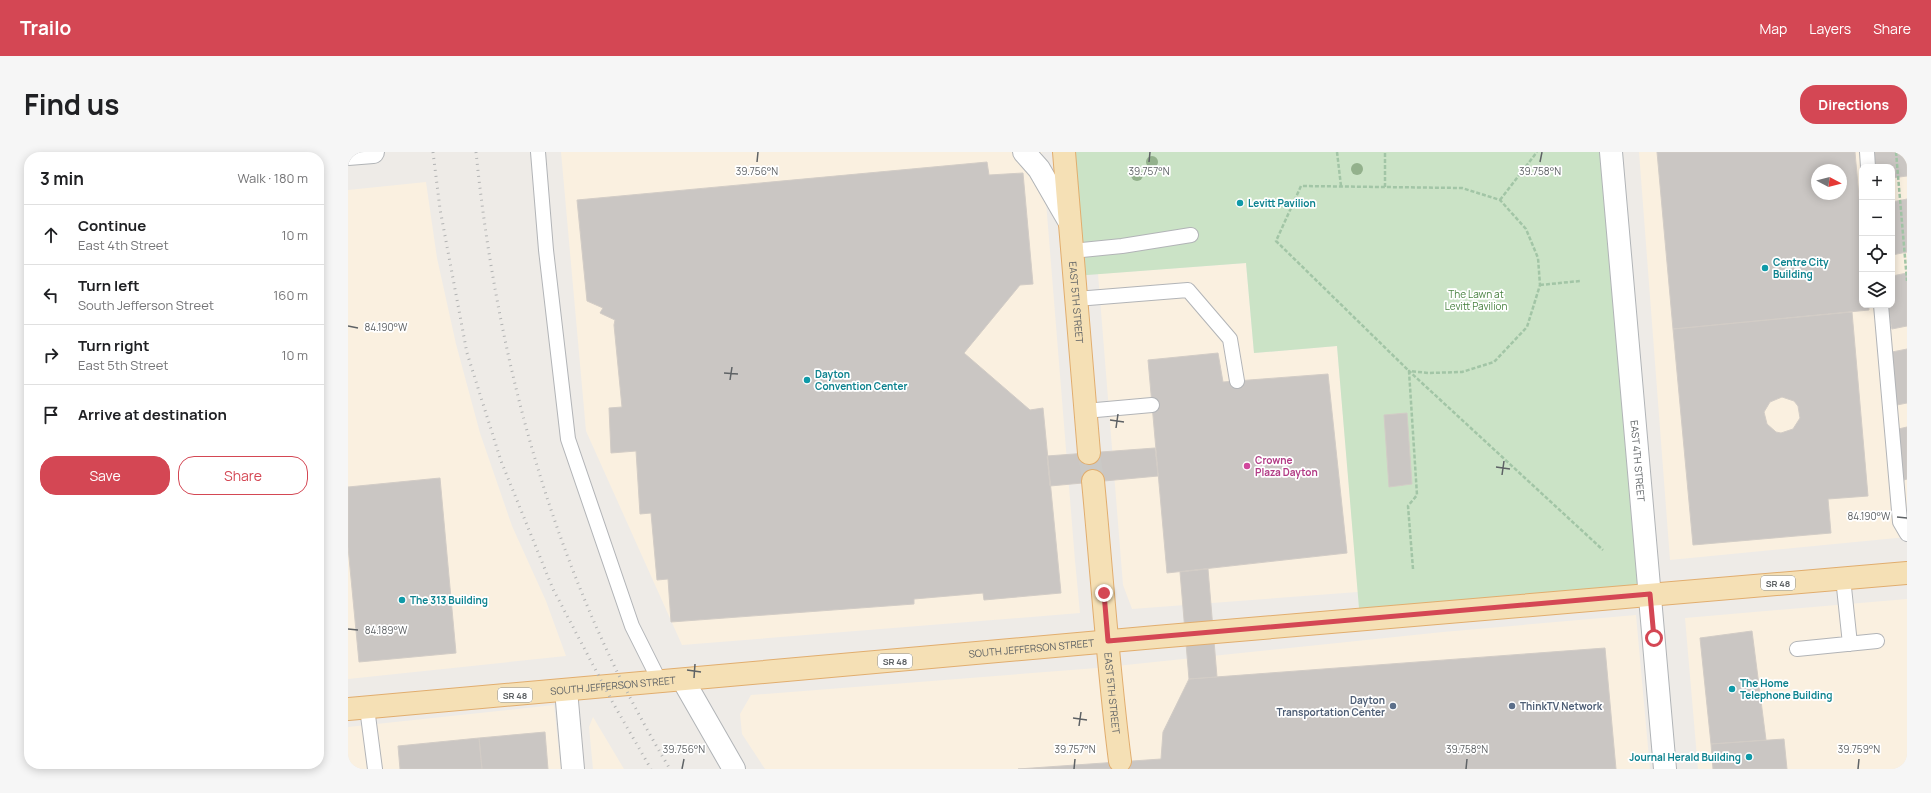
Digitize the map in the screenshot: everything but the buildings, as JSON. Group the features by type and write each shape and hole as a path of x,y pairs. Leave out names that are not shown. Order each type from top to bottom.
{"main road":[{"path":"348,154 373,152"},
{"path":"1024,152 1039,169 1069,221"},
{"name":"EAST 5TH STREET","path":"1064,152 1089,453"},
{"name":"EAST 4TH STREET","path":"1611,152 1666,769"},
{"name":"EAST 5TH STREET","path":"1093,482 1108,641 1110,685 1120,761"},
{"name":"SOUTH JEFFERSON STREET","path":"358,708 1108,641 1907,573"},
{"path":"683,680 734,769"},
{"path":"566,690 573,769"}],"lane":[{"path":"538,152 546,250 568,439 632,626 660,682"},
{"path":"1867,152 1868,164"},
{"path":"1072,250 1122,246 1191,235"},
{"path":"1076,299 1188,290 1230,339 1237,380"},
{"path":"1881,308 1900,522 1907,534"},
{"path":"1085,411 1152,406"},
{"path":"1843,578 1850,644"},
{"path":"1797,649 1877,641"},
{"path":"358,708 375,769"}],"path":[{"path":"1337,152 1341,186"},
{"path":"1385,152 1385,187"},
{"path":"1500,200 1537,152"},
{"path":"1896,152 1907,281"},
{"path":"1409,371 1429,373 1462,372 1494,362 1527,327 1540,285 1538,258 1526,230 1500,200 1462,188 1300,186 1276,241 1409,371 1603,550"},
{"path":"1540,285 1580,281"},
{"path":"1409,371 1417,495 1408,506 1413,569"}],"shaded area":[{"name":"Dayton Convention Center","path":"561,152 1042,152 1080,613 682,645 586,431"},
{"path":"1639,152 1907,152 1907,537 1670,560"},
{"path":"426,182 437,258 456,344 480,433 512,526 546,601 566,656 348,679 348,190"},
{"path":"1246,263 1254,353 1337,346 1358,592 1132,609 1123,585 1098,274"},
{"path":"1907,599 1907,769 1698,769 1685,618"},
{"path":"1636,615 1650,769 765,769 742,734 740,714 751,695 1097,668 1443,632"},
{"path":"554,705 561,769 348,769 348,727"},
{"path":"593,717 624,769 593,769 589,727"}],"green space":[{"name":"The Lawn at Levitt Pavilion","path":"1064,152 1611,152 1650,594 1360,620 1337,346 1254,353 1246,263 1074,276"}],"tunnel":[{"path":"1089,453 1093,481"}],"railway":[{"path":"433,152 440,209 467,353 501,461 553,589 613,703 651,769"},
{"path":"476,152 486,233 500,314 517,393 539,472 565,549 595,624 630,698 670,769"}],"place":[{"name":"Levitt Pavilion","path":"1240,203"},
{"name":"Centre City Building","path":"1765,268"},
{"name":"Dayton Convention Center","path":"807,380"},
{"name":"Crowne Plaza Dayton","path":"1247,466"},
{"name":"The 313 Building","path":"402,600"},
{"name":"The Home Telephone Building","path":"1732,689"},
{"name":"Dayton Transportation Center","path":"1393,706"},
{"name":"ThinkTV Network","path":"1512,706"},
{"name":"Journal Herald Building","path":"1749,757"}],"route":[{"path":"1104,593 1108,641 1650,594 1654,638"}]}
